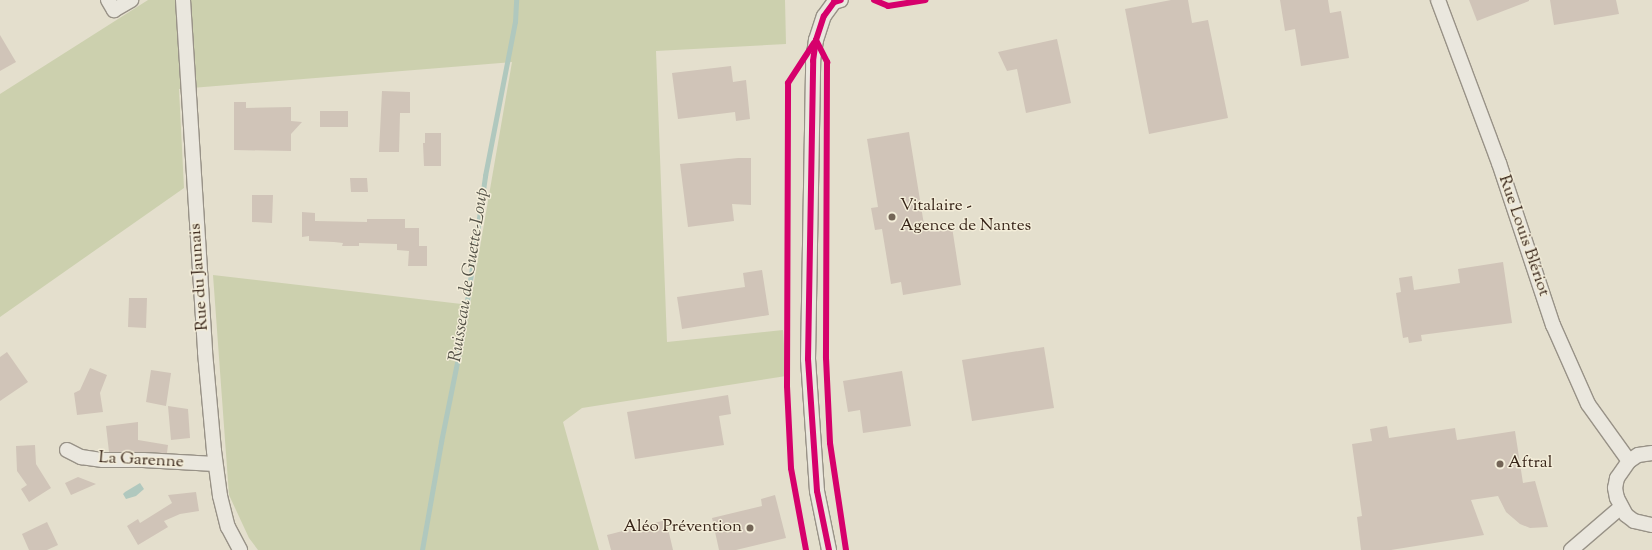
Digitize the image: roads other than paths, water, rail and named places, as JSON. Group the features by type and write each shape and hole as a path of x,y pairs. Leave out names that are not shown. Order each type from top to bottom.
{"street":[{"path":"108,0 114,10 131,0"},
{"name":"Rue du Jaunais","path":"183,0 205,352 216,464 220,496 228,527 240,550"},
{"name":"Rue Louis Blériot","path":"1438,0 1499,163 1553,325 1588,404 1628,461"},
{"path":"829,550 817,490 808,359 813,60 816,40 824,16 838,1"},
{"name":"La Garenne","path":"67,450 81,457 103,460 216,464"},
{"path":"1652,453 1638,455 1628,461 1617,478 1616,498 1620,507 1634,521 1652,525"},
{"path":"1571,550 1620,507"}],"waterway":[{"name":"Ruisseau de Guette-Loup","path":"422,550 441,442 461,343 485,176 515,22 516,0"}],"place":[{"name":"Vitalaire - Agence de Nantes","path":"892,217"},
{"name":"Aftral","path":"1500,464"},
{"name":"Aléo Prévention","path":"750,528"}]}
